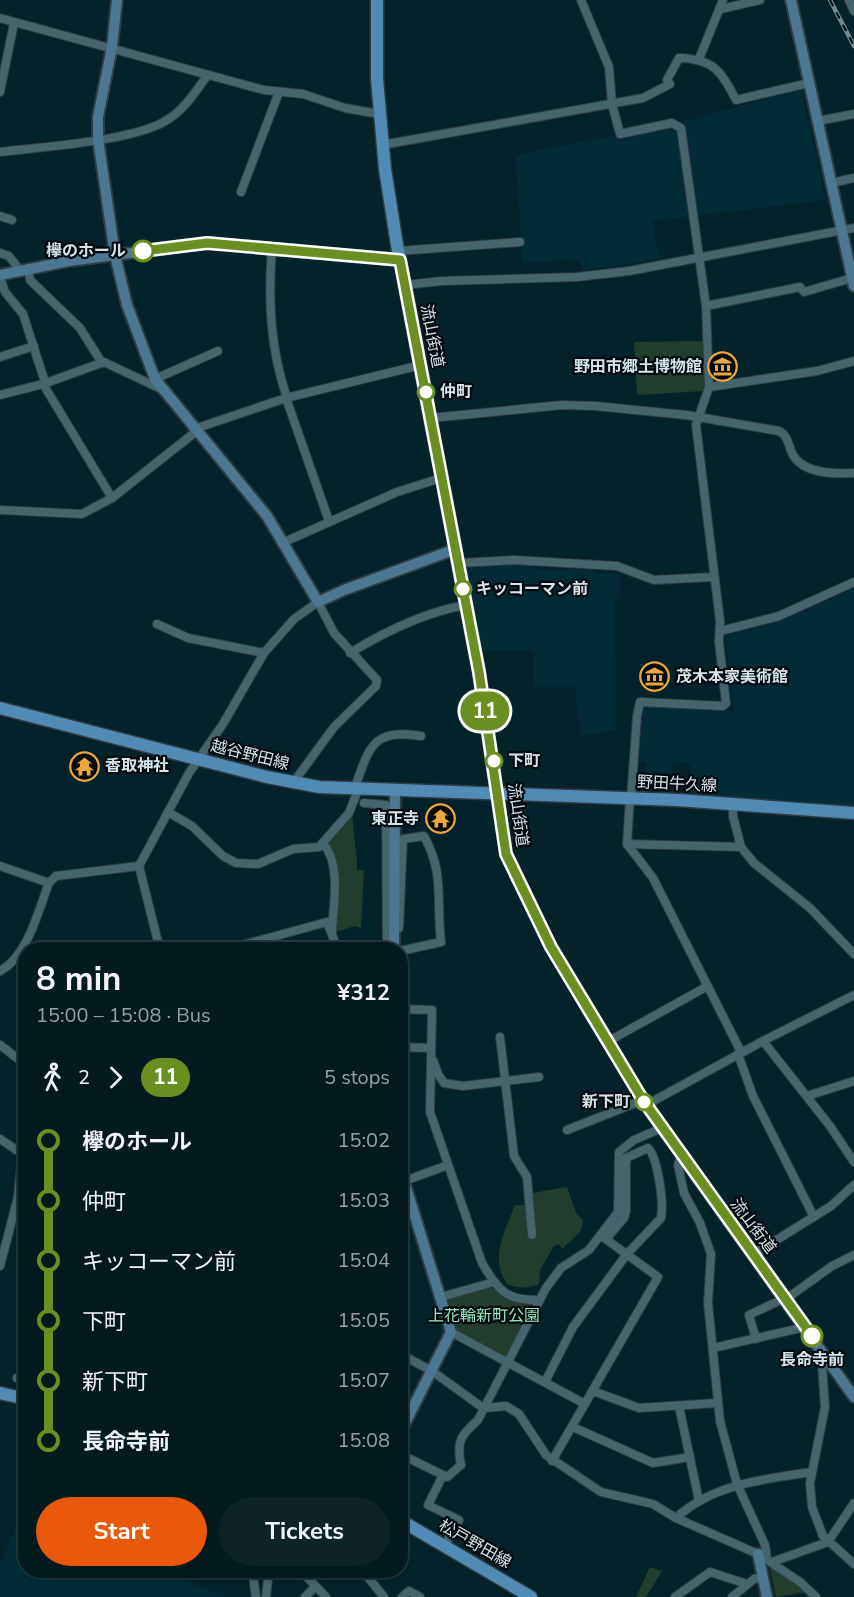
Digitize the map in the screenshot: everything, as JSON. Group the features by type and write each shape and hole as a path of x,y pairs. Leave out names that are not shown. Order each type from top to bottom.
{"main road":[{"name":"流山街道","path":"377,0 379,114 382,145 399,256 459,563 497,794"},
{"name":"越谷野田線","path":"0,708 293,783 356,790 497,794"},
{"name":"野田牛久線","path":"497,794 733,803 854,813"},
{"path":"0,1393 18,1397"},
{"name":"松戸野田線","path":"408,1524 531,1597"}],"street":[{"path":"117,0 112,47 98,117 98,139 115,255 127,305 155,379 267,516 334,633 376,680 375,686 334,727 293,783"},
{"path":"581,0 609,68 612,104 620,134 672,123 681,128 706,306 709,387 696,425 726,703 723,706 640,702 627,844 653,878 740,1053 753,1096 814,1217"},
{"path":"699,58 723,0"},
{"path":"721,9 760,0"},
{"path":"706,306 800,287 804,292 853,282 791,0"},
{"path":"849,0 854,10"},
{"path":"0,18 112,47 207,76 279,92 303,94 379,114"},
{"path":"0,92 14,23"},
{"path":"382,145 643,98 670,84 667,80 679,58 699,58 718,70 736,100 809,83"},
{"path":"0,152 123,136 167,121 186,103 207,76"},
{"path":"241,192 279,92"},
{"path":"818,121 854,114"},
{"path":"831,183 854,178"},
{"path":"0,216 12,220"},
{"path":"405,285 442,280 577,277 629,271 854,228"},
{"path":"112,498 44,383 23,314 5,292 0,276 24,269 207,243 399,256 520,242"},
{"path":"272,248 270,317 280,379 329,521"},
{"path":"0,253 9,256 24,269 30,280 80,328 102,363 162,390"},
{"path":"0,357 34,346"},
{"path":"155,379 218,351"},
{"path":"709,387 817,371 854,362"},
{"path":"0,395 102,363"},
{"path":"0,510 82,516 112,498 198,429 287,398 421,366"},
{"path":"430,418 562,405 595,406 699,418 779,431 788,440 795,458 804,466 836,474 854,473"},
{"path":"282,543 397,492 441,478"},
{"path":"158,942 139,866 199,759 264,653 294,620 318,602 456,549"},
{"path":"459,563 514,560 617,566 654,580 712,577"},
{"path":"720,631 779,616 854,582"},
{"path":"350,653 383,633 446,608 466,605"},
{"path":"157,624 188,638 264,653"},
{"path":"168,812 192,826 223,856 245,864 267,862 290,850 314,849 323,843 349,813 372,747 378,739 384,735 402,733 421,736"},
{"path":"395,791 397,942"},
{"name":"流山街道","path":"497,794 503,840 513,871 551,947 607,1042 644,1103 854,1397"},
{"path":"364,803 386,805 387,942"},
{"path":"733,803 733,816 741,847 754,862 810,908 854,954"},
{"path":"397,942 403,839 424,836 437,864 440,887 438,914 441,942 408,948"},
{"path":"323,843 328,849 334,869 332,933"},
{"path":"627,844 741,847"},
{"path":"0,866 49,883"},
{"path":"25,942 49,883 56,876 139,866"},
{"path":"253,942 327,922 335,942"},
{"path":"0,971 6,968 18,952"},
{"path":"607,1042 706,987"},
{"path":"567,1130 644,1103 854,995"},
{"path":"408,1010 432,1011 429,1051 430,1112 482,1263 494,1282 517,1300 540,1300"},
{"path":"500,1037 514,1156 527,1177 532,1235"},
{"path":"763,1041 807,1096 854,1162"},
{"path":"0,1045 18,1059"},
{"path":"408,1048 429,1051"},
{"path":"429,1051 444,1083 463,1086 539,1077"},
{"path":"807,1096 854,1081"},
{"path":"603,1237 619,1208 619,1152 634,1140 662,1128"},
{"path":"0,1138 18,1151"},
{"path":"408,1458 447,1477 461,1465 459,1450 463,1432 478,1420 540,1300 561,1268 589,1250 624,1218 626,1158 648,1148 652,1152 657,1173 661,1218 627,1254 573,1327 545,1382"},
{"path":"681,1156 678,1165 684,1193 700,1223 711,1254 708,1303 717,1403 737,1484 765,1545 766,1558 763,1577 767,1597"},
{"path":"408,1180 448,1165"},
{"path":"0,1266 15,1210 18,1182"},
{"path":"754,1254 814,1217 854,1185"},
{"path":"408,1197 451,1332 408,1418"},
{"path":"552,1461 658,1277 603,1237"},
{"path":"756,1339 749,1315 785,1298 832,1266 854,1256"},
{"path":"441,1297 494,1282"},
{"path":"713,1348 805,1327"},
{"path":"451,1332 585,1404"},
{"path":"821,1350 825,1407 812,1472 812,1507 818,1527 828,1542 854,1564"},
{"path":"408,1358 432,1371 484,1408 506,1406 519,1414 552,1461 601,1492 653,1504 676,1518 766,1558 816,1597"},
{"path":"593,1391 639,1408 717,1403"},
{"path":"679,1406 699,1501"},
{"path":"573,1426 653,1463 690,1457"},
{"path":"676,1518 699,1501 737,1484 812,1472"},
{"path":"443,1475 428,1505 459,1520 445,1545"},
{"path":"766,1558 828,1542 854,1503"},
{"path":"675,1597 710,1572 747,1584"},
{"path":"732,1597 747,1584 763,1577"},
{"path":"253,1578 256,1597"},
{"path":"266,1597 268,1578"},
{"path":"307,1578 326,1597"},
{"path":"369,1578 384,1597"},
{"path":"305,1597 315,1587"},
{"path":"402,1597 409,1591 420,1597"}],"shaded area":[{"path":"801,89 826,200 652,221 660,259 582,271 580,259 523,263 515,155 682,122"},
{"path":"533,565 534,570 590,569 595,573 620,574 620,599 615,599 616,730 581,736 575,687 533,687 533,650 482,650 467,570 471,566"},
{"path":"854,588 854,807 689,794 691,763 673,761 672,777 646,775 647,762 639,761 642,708 645,705 734,711 725,635 784,619"},
{"path":"18,1522 18,1578 179,1578 226,1597 0,1597 0,1565"}],"green space":[{"path":"705,341 705,391 637,395 634,342"},
{"path":"350,818 353,818 357,870 364,870 361,928 355,926 335,932 328,842"},
{"path":"567,1187 576,1213 583,1220 581,1231 562,1249 559,1244 554,1246 540,1270 539,1284 523,1287 507,1284 499,1264 500,1244 515,1205 533,1205 533,1193"},
{"name":"上花輪新町公園","path":"490,1287 516,1303 533,1303 534,1305 508,1356 504,1357 455,1330 446,1302 447,1299"},
{"path":"650,1567 662,1571 646,1597 636,1597"},
{"path":"774,1567 808,1592 776,1597 770,1569"}],"railway":[{"path":"830,0 854,46"}],"bus line":[{"name":"11","path":"143,251 207,243 400,260 479,672 506,854 551,947 643,1100 812,1336"}],"place":[{"name":"欅のホール","path":"143,251"},
{"name":"野田市郷土博物館","path":"723,367"},
{"name":"仲町","path":"426,392"},
{"name":"キッコーマン前","path":"463,589"},
{"name":"茂木本家美術館","path":"655,677"},
{"name":"下町","path":"494,761"},
{"name":"香取神社","path":"84,766"},
{"name":"東正寺","path":"440,819"},
{"name":"新下町","path":"644,1102"},
{"name":"長命寺前","path":"812,1336"}]}
